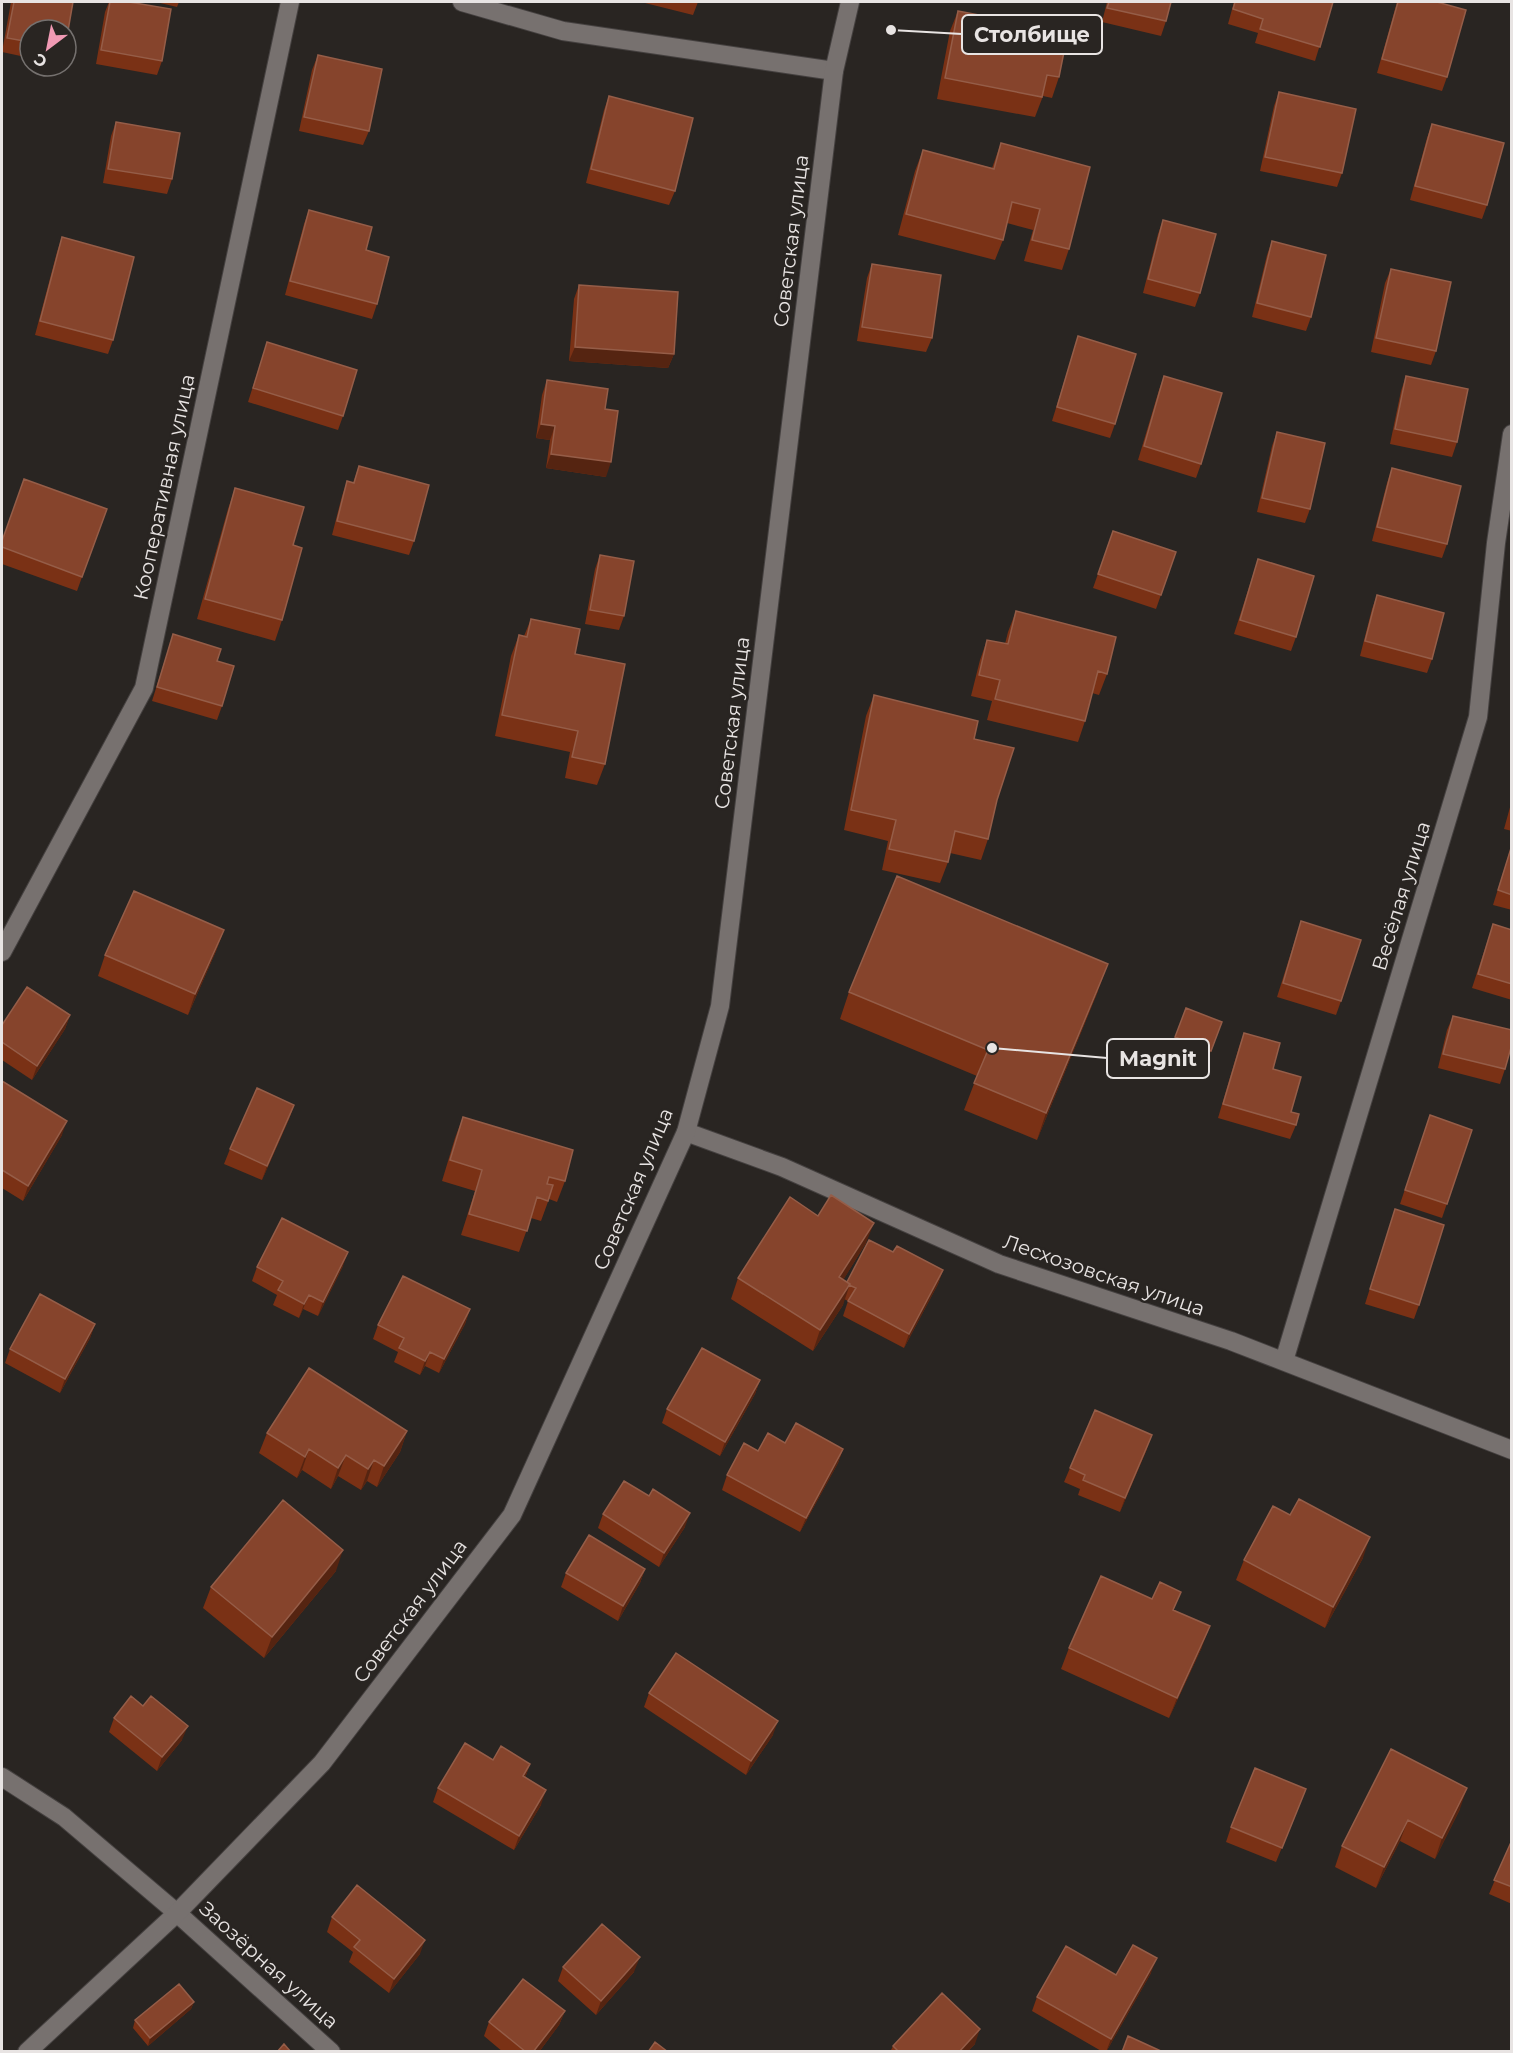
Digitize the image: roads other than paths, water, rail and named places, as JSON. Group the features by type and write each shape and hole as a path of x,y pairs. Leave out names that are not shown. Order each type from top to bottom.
{"street":[{"name":"Кооперативная улица","path":"2,952 144,688 290,2"},
{"path":"462,2 563,31 834,70"},
{"name":"Советская улица","path":"27,2052 177,1912 322,1763 512,1515 686,1132 720,1006 834,70 850,2"},
{"name":"Весёлая улица","path":"1284,1361 1479,717 1496,543 1512,434"},
{"name":"Лесхозовская улица","path":"686,1132 782,1167 999,1264 1284,1361 1512,1450"},
{"name":"Заозёрная улица","path":"2,1777 64,1817 177,1912 331,2052"}],"place":[{"name":"Столбище","path":"891,30"},
{"name":"Magnit","path":"992,1048"}]}
